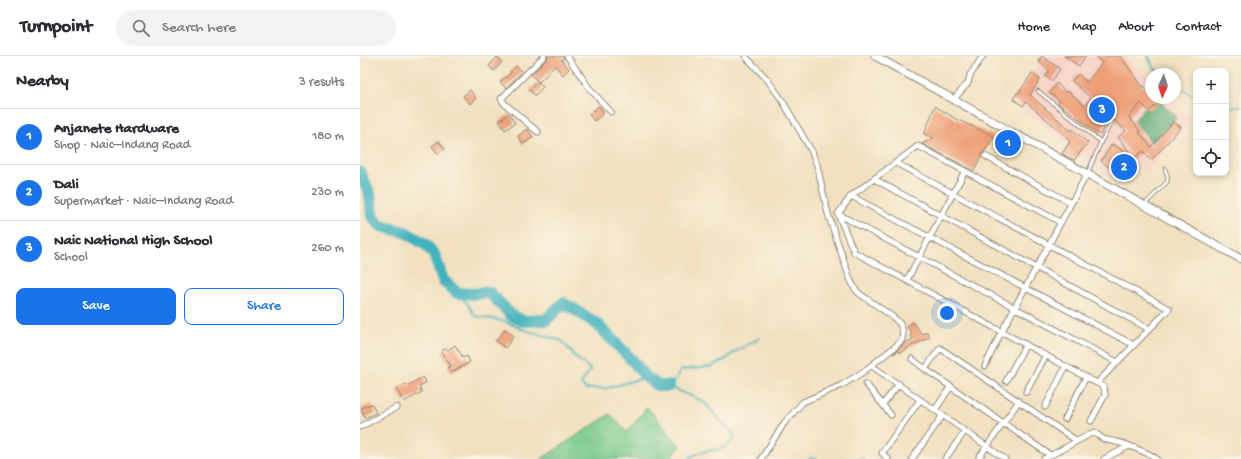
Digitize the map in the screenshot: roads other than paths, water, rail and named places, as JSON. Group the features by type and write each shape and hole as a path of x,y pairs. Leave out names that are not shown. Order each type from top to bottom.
{"main road":[{"path":"875,56 1241,259"}],"street":[{"path":"538,132 501,99 544,56"},
{"path":"567,56 590,89 611,112"},
{"path":"745,56 767,79 782,100 812,152 817,165 828,214 850,280 855,289 893,317 900,324 903,332 902,340 872,366 842,385 803,402 785,422 761,459"},
{"path":"953,100 968,83 970,74 983,56"},
{"path":"838,214 851,196 918,146 1060,222"},
{"path":"985,156 1071,203"},
{"path":"896,163 1169,309 1097,383"},
{"path":"907,280 965,171"},
{"path":"985,366 1036,267 1087,174"},
{"path":"874,179 1150,329"},
{"path":"851,196 1134,345"},
{"path":"838,214 1117,362"},
{"path":"838,214 854,252 1104,387 1105,395 1091,421"},
{"path":"1006,381 1026,344"},
{"path":"925,369 940,348 1077,441"},
{"path":"1026,392 1046,355"},
{"path":"912,359 1050,455"},
{"path":"872,366 1004,459"},
{"path":"1045,407 1066,366"},
{"path":"1064,419 1086,377"},
{"path":"866,384 891,415"},
{"path":"883,404 898,384"},
{"path":"935,410 951,386"},
{"path":"888,459 882,453 920,400"},
{"path":"978,459 1019,401"},
{"path":"360,427 397,407"},
{"path":"912,459 943,415"},
{"path":"945,459 965,431"},
{"path":"1044,459 1094,432 1103,440 1129,446 1149,454 1156,459"},
{"path":"1104,459 1129,446"}],"lane":[{"path":"1038,91 1101,142"},
{"path":"1087,174 1111,123"},
{"path":"1144,206 1167,182 1168,178 1165,169"}],"waterway":[{"path":"1148,56 1154,68"},
{"path":"1181,88 1193,95"},
{"path":"1229,108 1241,106"},
{"path":"360,172 370,194 372,216 381,226 405,232 425,244 434,254 443,280 457,293 474,294 489,292 512,316 524,321 546,320 563,303 597,324 631,359 646,377 658,386 669,386"},
{"path":"457,293 467,303 475,316 504,321 522,329 562,341 579,361 590,370 581,384 586,389 608,388 646,377"},
{"path":"689,459 695,454 724,447 735,438 732,431 725,426 704,402 669,386 676,379 681,370 710,367 760,338"},
{"path":"809,459 817,459"},
{"path":"841,459 864,459"}],"place":[{"name":"Naic National High School","path":"1102,110"},
{"name":"Anjanete Hardware","path":"1008,143"},
{"name":"Dali","path":"1124,167"}]}
